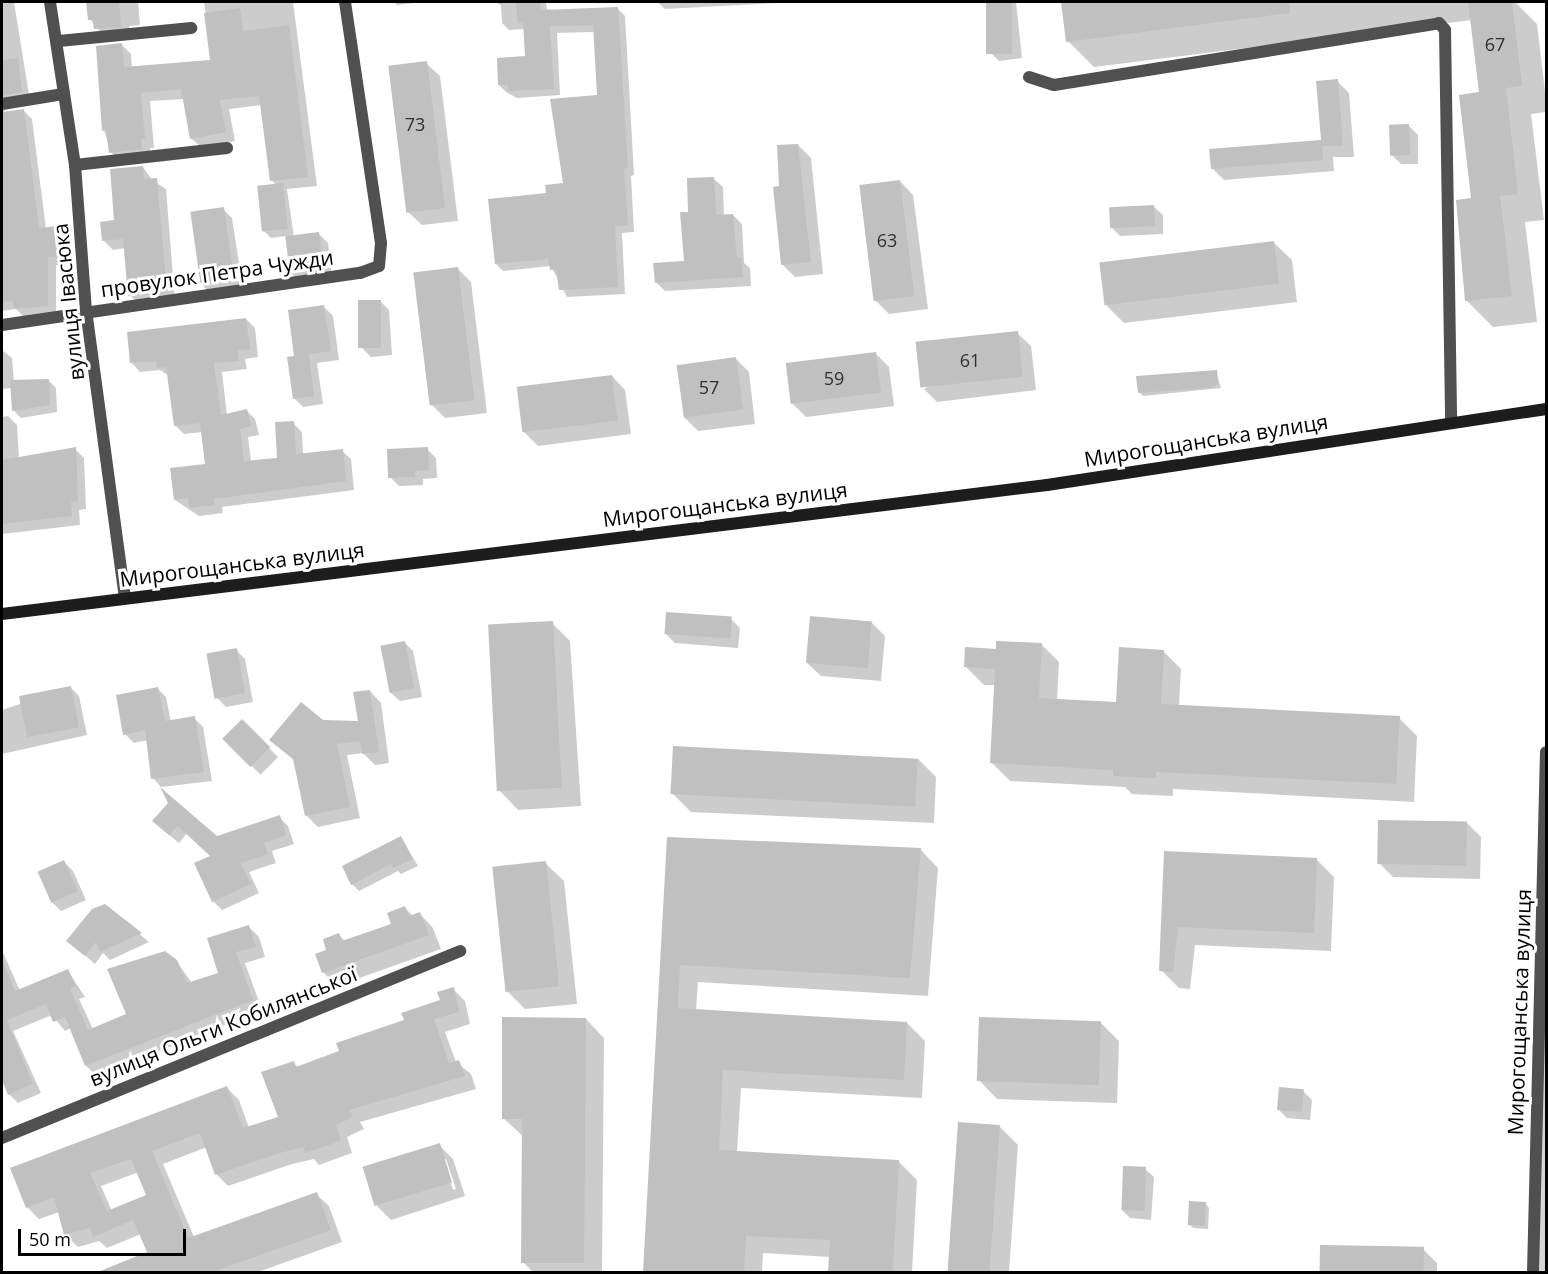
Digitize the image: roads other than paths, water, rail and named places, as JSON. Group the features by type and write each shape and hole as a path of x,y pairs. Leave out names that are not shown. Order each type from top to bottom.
{"main road":[{"name":"Мирогощанська вулиця","path":"2,614 1047,485 1546,409"}],"street":[{"name":"вулиця Івасюка","path":"50,2 59,41 63,94 75,165 86,310 125,598"},
{"name":"провулок Петра Чужди","path":"2,325 86,310 370,271 378,266 381,243 345,2"},
{"path":"1029,77 1054,86 1439,23 1444,30 1451,422"},
{"path":"59,41 191,28"},
{"path":"2,104 63,94"},
{"path":"75,165 227,147"},
{"name":"Мирогощанська вулиця","path":"1533,1272 1546,752"},
{"name":"вулиця Ольги Кобилянської","path":"2,1138 460,951"}]}
